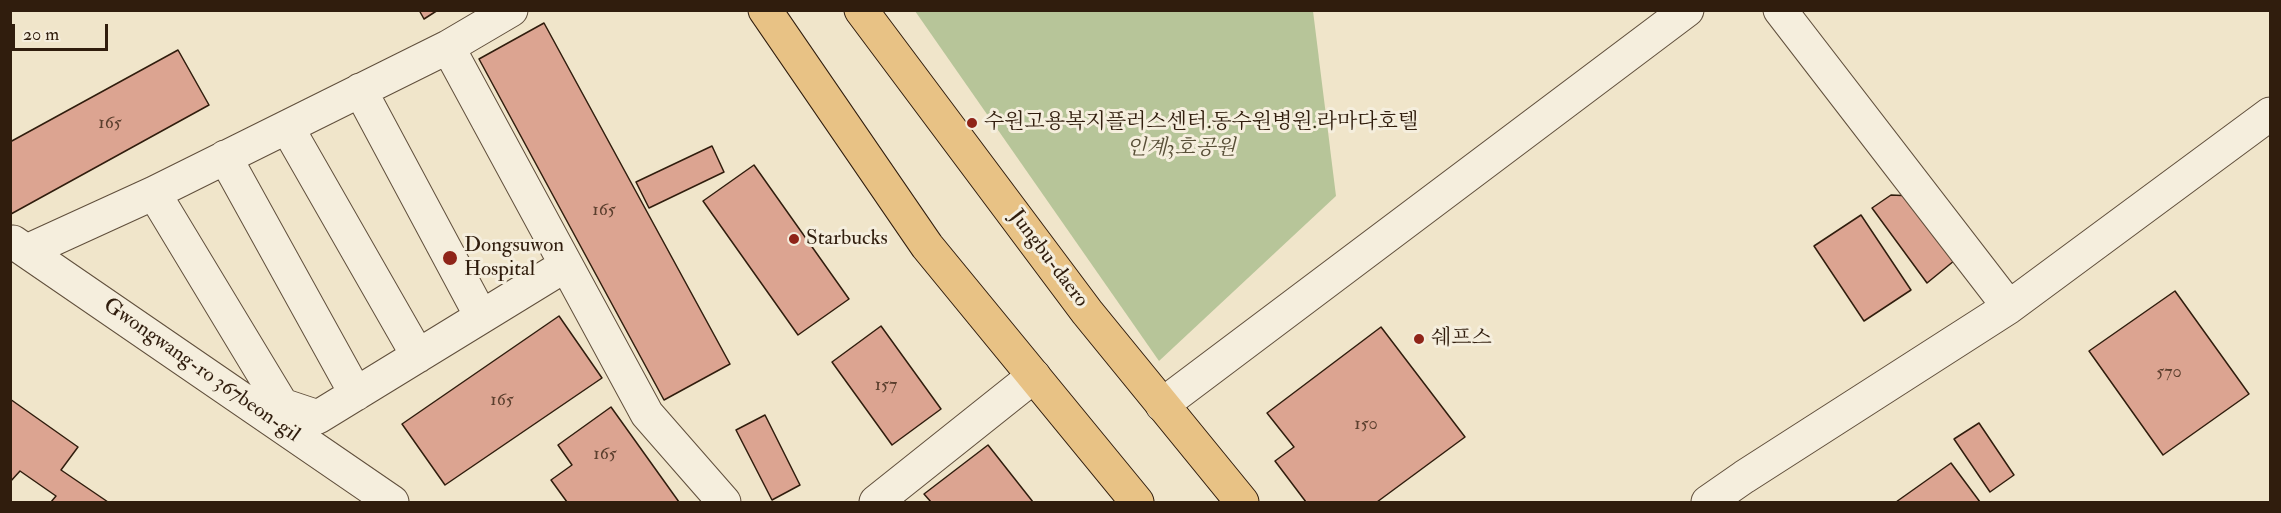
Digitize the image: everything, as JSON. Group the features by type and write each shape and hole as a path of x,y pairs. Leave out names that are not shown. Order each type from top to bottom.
{"main road":[{"path":"765,10 927,246 1137,502"},
{"name":"Jungbu-daero","path":"861,10 1087,312 1242,502"}],"street":[{"path":"19,246 154,193 448,47 511,10"},
{"path":"1162,405 1688,10"},
{"path":"1780,10 2009,307"},
{"path":"448,47 647,414 724,502"},
{"path":"360,90 481,316"},
{"path":"1708,502 2009,307 2271,114"},
{"path":"287,127 418,356"},
{"path":"225,158 356,394"},
{"path":"154,193 282,405 318,417 566,265"},
{"name":"Gwongwang-ro 367beon-gil","path":"19,246 392,502"},
{"path":"876,502 1034,376"}],"green space":[{"name":"인계3호공원","path":"915,11 1313,11 1336,196 1159,361"}],"building":[{"path":"419,10 438,10 424,19"},
{"path":"544,23 730,364 664,400 479,59"},
{"path":"178,50 209,105 11,214 10,142"},
{"path":"712,146 724,172 649,208 636,182"},
{"path":"754,165 849,299 798,335 703,201"},
{"path":"1891,195 1913,196 1960,256 1927,283 1872,208"},
{"path":"1861,215 1911,290 1864,321 1814,246"},
{"path":"2175,291 2249,394 2163,455 2089,351"},
{"path":"559,316 602,378 445,485 402,424"},
{"path":"881,326 941,409 892,445 832,362"},
{"path":"1381,327 1465,437 1377,502 1306,502 1275,461 1294,447 1267,413"},
{"path":"10,399 78,447 61,470 108,502 51,502 56,496 20,471 10,482"},
{"path":"611,407 679,502 567,502 551,480 572,465 558,445"},
{"path":"765,415 800,485 772,500 736,430"},
{"path":"1979,423 2014,475 1990,492 1954,439"},
{"path":"988,445 1033,502 931,502 924,494"},
{"path":"1951,463 1980,502 1896,502"}],"place":[{"name":"수원고용복지플러스센터.동수원병원.라마다호텔","path":"972,123"},
{"name":"Starbucks","path":"794,239"},
{"name":"Dongsuwon Hospital","path":"450,258"},
{"name":"쉐프스","path":"1419,339"}]}
